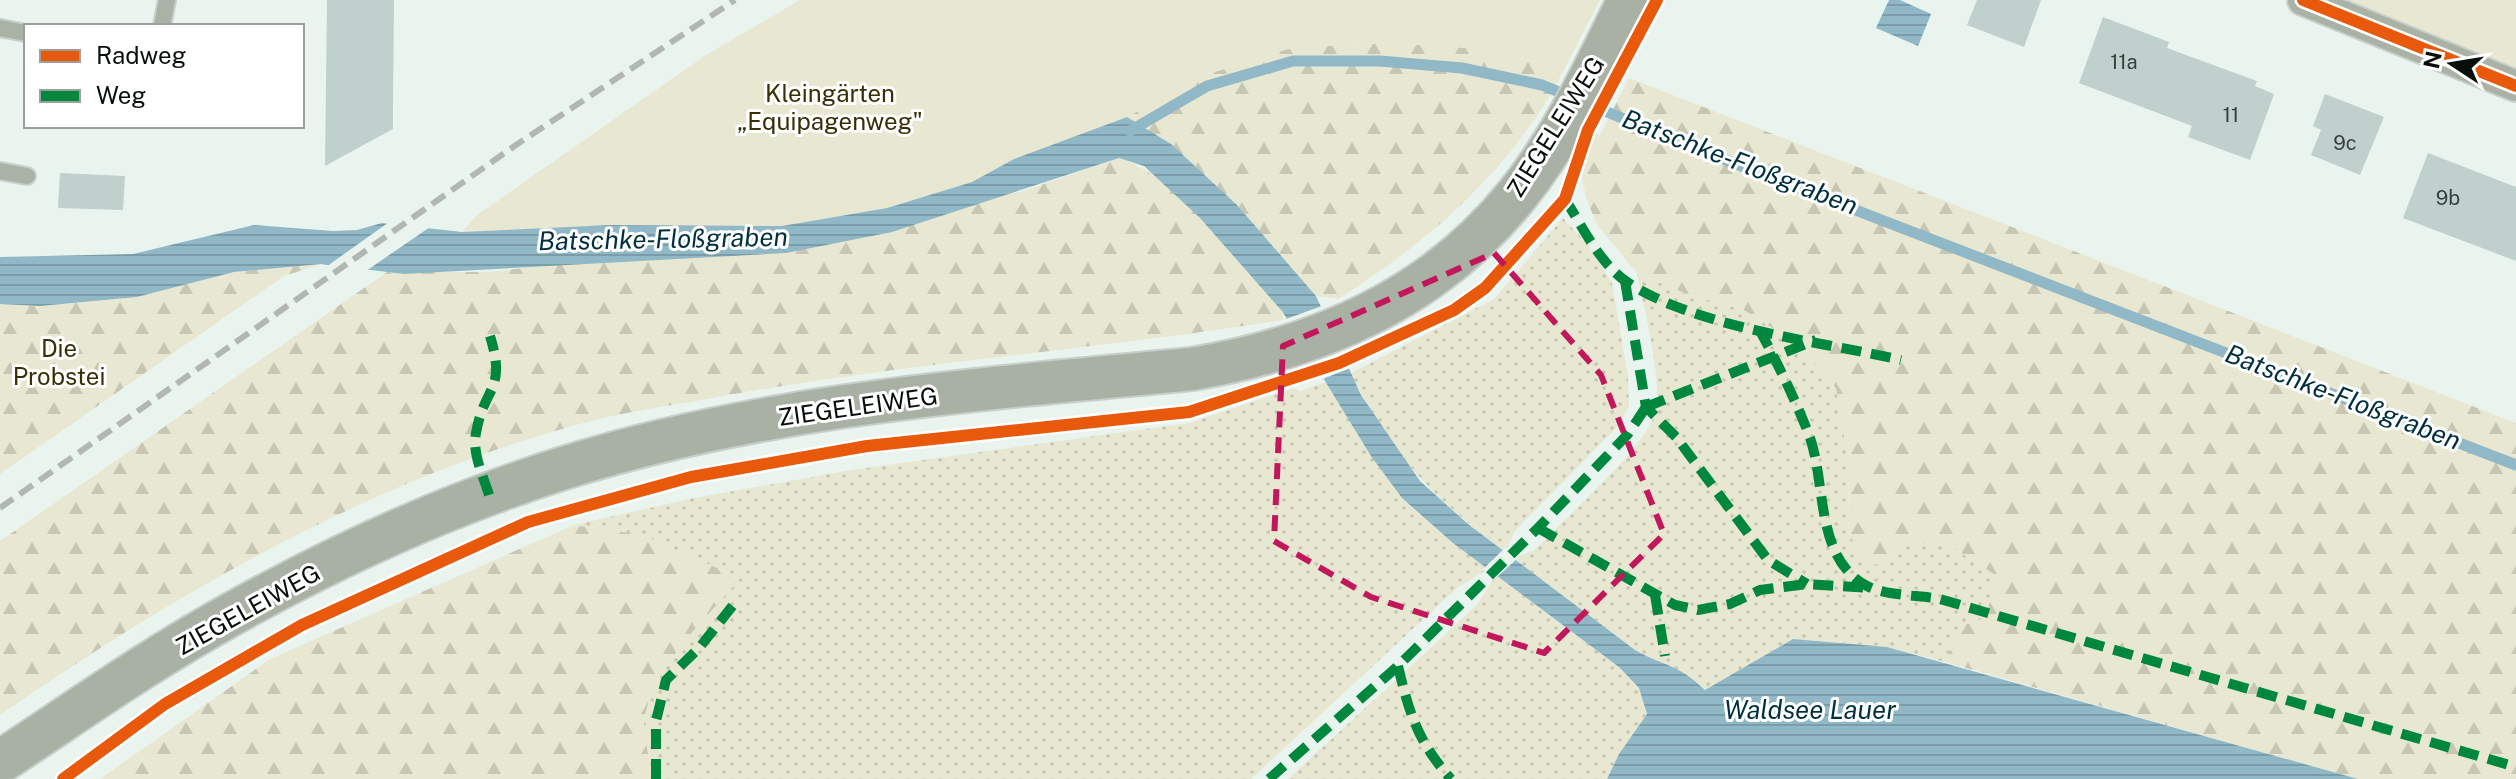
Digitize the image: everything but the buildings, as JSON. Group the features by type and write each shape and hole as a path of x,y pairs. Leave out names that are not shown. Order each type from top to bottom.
{"main road":[{"name":"ZIEGELEIWEG","path":"0,762 230,615 300,578 489,495 567,467 762,420 848,406 1192,369 1296,346 1351,326 1404,295 1480,235 1518,194 1590,80 1629,0"}],"street":[{"path":"2303,0 2516,86"}],"lane":[{"path":"162,24 167,0"},
{"path":"0,28 24,33"},
{"path":"0,171 27,176"}],"highlighted area":[{"path":"1494,253 1601,375 1664,534 1544,653 1371,597 1274,541 1283,346"}],"green space":[{"name":"Kleingärten „Equipagenweg\"","path":"800,0 1600,0 1565,68 1469,48 1393,43 1294,47 1198,77 1127,117 1014,159 972,182 887,208 782,226 610,225 462,232 477,215 706,55"},
{"path":"2303,0 2516,0 2516,86"},
{"path":"1393,43 1469,48 1565,68 1522,137 1467,199 1405,253 1338,299 1316,296 1237,205 1127,117 1198,77 1294,47"},
{"path":"1629,78 2516,423 2516,779 2358,779 1945,662 1960,626 1986,618 1995,575 1950,545 1905,542 1882,566 1861,560 1848,530 1849,464 1836,388 1795,342 1742,309 1687,294 1637,273 1598,226 1582,179 1592,132 1600,135"},
{"path":"1119,158 1165,184 1187,203 1282,311 1283,320 784,386 613,416 518,442 439,471 286,540 140,623 0,715 0,541 387,272 488,272 559,264 1020,192"},
{"path":"1563,218 1589,246 1612,283 1628,376 1629,406 1618,426 1515,531 1505,552 1457,514 1416,473 1381,427 1351,373 1494,299"},
{"name":"Die Probstei","path":"321,264 284,276 0,474 0,304 40,306 137,297 234,272"},
{"path":"1637,273 1687,294 1741,309 1795,342 1836,388 1849,464 1848,530 1882,566 1905,542 1950,545 1995,575 1986,618 1960,626 1945,662 1887,647 1793,639 1706,690 1679,670 1635,650 1513,558 1533,551 1624,460 1649,427 1655,413 1657,384"},
{"path":"1326,382 1402,498 1488,569 1457,588 1251,779 649,779 644,723 656,683 681,645 740,578 642,535 574,525 689,499 851,470 1189,423 1294,388 1300,391"},
{"path":"574,525 642,535 740,578 682,645 648,702 644,723 649,779 100,779 270,659"},
{"path":"1496,575 1619,667 1639,688 1647,714 1619,754 1607,779 1288,779 1476,606"}],"water":[{"path":"1889,0 1900,0 1931,14 1918,46 1876,28"},
{"name":"Waldsee Lauer","path":"1127,117 1171,144 1237,205 1316,296 1361,395 1420,481 1468,524 1635,650 1678,670 1705,690 1793,639 1887,647 2358,779 1607,779 1619,754 1647,714 1639,688 1619,667 1453,543 1402,498 1371,456 1282,311 1200,218 1144,166 1119,158 892,232 786,253 404,274 321,264 234,272 137,297 40,306 0,304 0,257 133,254 254,225 333,231 357,230 382,223 462,232 610,225 782,226 887,208 972,182 1014,159"}],"pier":[{"path":"392,220 433,225 363,273 323,269"},
{"path":"1325,305 1353,367 1320,380 1283,320"},
{"path":"1506,547 1519,557 1495,579 1482,570"}],"waterway":[{"name":"Batschke‐Floßgraben","path":"1130,131 1207,86 1293,61 1380,61 1462,68 1542,85 1682,143 2516,465"}],"railway":[{"path":"0,508 516,145 735,0"}],"marked path":[{"path":"1565,199 1608,265 1627,282 1655,298 1723,322 1901,360"},
{"path":"1625,281 1646,407 1676,437 1768,560 1807,584"},
{"path":"1759,329 1809,435 1830,539 1850,573 1867,586 1940,599 2516,767"},
{"path":"489,495 475,441 495,378 495,354 490,336"},
{"path":"1646,407 1816,340"},
{"path":"1269,779 1398,666 1538,528 1628,434 1646,407"},
{"path":"1538,528 1675,605 1698,610 1730,604 1760,590 1807,584 1869,588"},
{"path":"1655,595 1665,656"},
{"path":"656,779 656,721 666,680 699,648 738,599"},
{"path":"1398,666 1416,726 1430,752 1451,779"}],"cycle path":[{"path":"63,779 165,704 302,625 528,522 691,477 867,446 1189,412 1339,363 1454,310 1485,288 1565,199 1588,130 1657,0"},
{"path":"2303,0 2516,86"}]}
